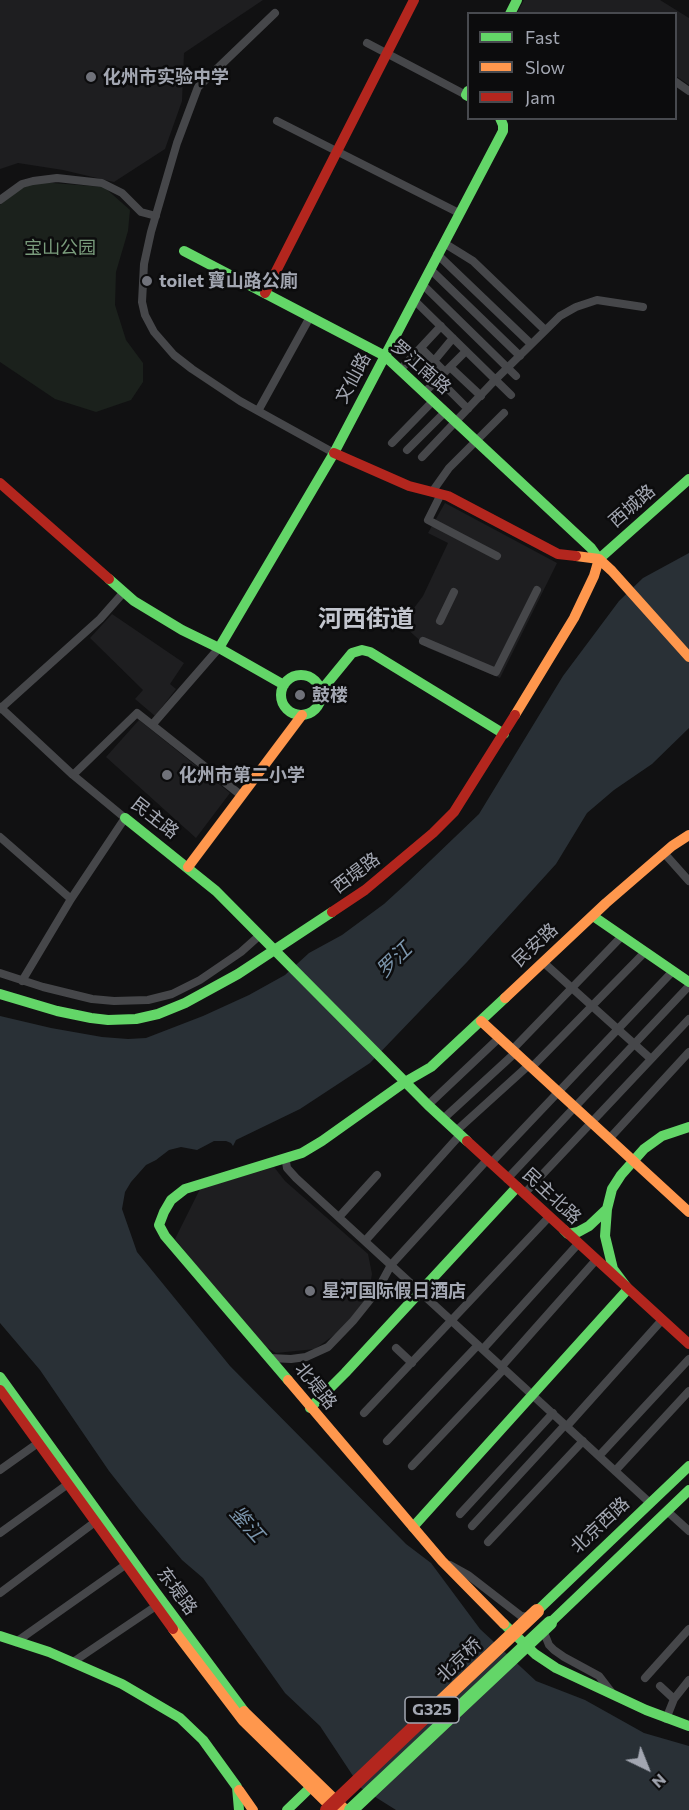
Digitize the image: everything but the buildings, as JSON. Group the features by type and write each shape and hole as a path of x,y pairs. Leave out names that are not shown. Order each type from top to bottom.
{"main road":[{"path":"265,293 414,0"},
{"name":"文仙路","path":"219,648 334,453 503,131 501,120"},
{"name":"罗江南路","path":"184,251 385,356 591,548 689,657"},
{"path":"334,453 409,486 448,496 558,554 599,559"},
{"name":"西城路","path":"599,559 689,479"},
{"path":"0,483 123,593 182,630 284,685"},
{"name":"西堤路","path":"0,994 46,1008 91,1018 108,1020 146,1017 185,1004 238,974 280,954 366,890 454,812 574,618 594,576 599,559"},
{"path":"320,692 352,653 362,650 370,652 504,734"},
{"path":"304,676 315,681 320,692 320,699 315,709 302,715 285,709 281,697 284,685 292,677 304,676"},
{"path":"188,867 302,715"},
{"name":"民主路","path":"124,818 216,891 394,1071"},
{"name":"民安路","path":"405,1082 432,1067 593,916 664,853 689,835"},
{"path":"593,916 689,984"},
{"path":"481,1021 689,1212"},
{"name":"民主北路","path":"394,1071 516,1187 689,1344"},
{"name":"北堤路","path":"405,1082 288,1163 274,1161 185,1189 171,1200 159,1225 172,1245 412,1527 475,1596 534,1654 556,1668 615,1696 666,1719 689,1726"},
{"path":"412,1527 627,1289 613,1269 605,1236 607,1209 612,1189 644,1149 662,1136 689,1127"},
{"path":"310,1408 516,1187"},
{"path":"554,1222 568,1234 578,1232 589,1226 607,1209"},
{"name":"东堤路","path":"0,1377 243,1721 313,1784 346,1810"},
{"name":"东堤路","path":"0,1390 95,1522 129,1562"},
{"name":"北京西路","path":"533,1614 689,1466"},
{"name":"北京西路","path":"546,1626 689,1490"},
{"name":"北京桥","path":"327,1810 533,1614"},
{"name":"北京桥","path":"351,1810 546,1626"},
{"path":"0,1636 49,1652 122,1684 180,1718 203,1740 253,1810"},
{"path":"288,1810 313,1784"},
{"name":"东堤路","path":"313,1784 334,1810"},
{"path":"237,1787 239,1810"}],"street":[{"path":"275,13 198,87 177,143 144,264 142,290 144,315 163,343 192,369 219,388 334,453"},
{"path":"367,43 467,94"},
{"path":"277,121 459,213"},
{"path":"0,200 22,184 57,178 102,183 122,193 141,212 156,216"},
{"path":"440,248 473,261 545,330"},
{"path":"440,248 531,344"},
{"path":"430,269 520,356"},
{"path":"422,284 516,376"},
{"path":"414,300 511,395"},
{"path":"422,457 560,316 576,307 597,300 643,307"},
{"path":"258,411 310,317"},
{"path":"400,370 441,326"},
{"path":"434,361 453,338"},
{"path":"421,348 434,361 481,396"},
{"path":"392,443 428,397 438,379 466,351"},
{"path":"438,379 468,409"},
{"path":"407,450 445,412"},
{"path":"497,556 428,520 449,468 504,413"},
{"path":"423,640 496,672 537,590"},
{"path":"440,621 454,592"},
{"path":"0,708 100,619 123,593"},
{"path":"152,725 219,648"},
{"name":"民主路","path":"0,708 124,818"},
{"path":"73,775 136,713 242,796"},
{"path":"22,981 71,899 124,818"},
{"path":"0,837 71,899"},
{"path":"664,853 689,881"},
{"path":"0,973 92,999 134,1001 158,998 184,989 200,980 241,952 260,935"},
{"path":"443,1119 514,1051 622,936"},
{"path":"365,1241 458,1133 592,1006 645,952"},
{"path":"543,962 651,1059"},
{"path":"270,1358 306,1357 328,1347 377,1291 391,1265 673,971"},
{"path":"516,1187 574,1107 689,984"},
{"path":"516,1187 592,1122 689,1019"},
{"path":"428,1105 499,1038"},
{"path":"609,1139 689,1052"},
{"path":"288,1163 339,1217 650,1503"},
{"path":"339,1217 377,1174"},
{"path":"364,1413 452,1321 554,1222"},
{"path":"387,1441 578,1244"},
{"path":"412,1466 503,1367 596,1260"},
{"path":"472,1526 662,1320"},
{"path":"396,1348 412,1363"},
{"path":"599,1456 689,1359"},
{"path":"615,1471 689,1391"},
{"path":"460,1514 553,1413"},
{"path":"488,1542 583,1441"},
{"path":"0,1470 39,1443"},
{"path":"0,1533 68,1484"},
{"path":"667,1511 689,1531"},
{"path":"0,1593 95,1522"},
{"path":"442,1561 468,1575 521,1616 533,1614"},
{"path":"16,1642 129,1562"},
{"path":"73,1662 159,1604"},
{"path":"546,1626 549,1645 564,1657 599,1676 615,1696"},
{"path":"645,1678 689,1629"},
{"path":"666,1719 674,1698 689,1680"},
{"path":"660,1686 674,1698"}],"shaded area":[{"name":"化州市实验中学","path":"0,0 263,0 184,53 182,101 165,149 114,182 63,170 18,163 0,169"},
{"path":"524,0 660,0 689,18 689,85 677,77 677,12 518,12"},
{"path":"445,503 557,563 500,678 428,648 402,624 423,596 448,543 428,533"},
{"path":"112,614 184,663 170,684 176,689 155,716 135,699 143,690 90,638"},
{"name":"化州市第二小学","path":"139,720 230,793 196,838 106,757"},
{"path":"274,1167 285,1181 368,1254 372,1274 368,1297 341,1330 315,1349 276,1353 256,1341 175,1239 200,1189"}],"green space":[{"name":"宝山公园","path":"40,182 104,187 130,210 128,231 116,272 115,305 126,340 143,363 143,382 131,400 96,412 55,399 0,362 0,205 21,188"}],"water":[{"path":"689,553 689,728 652,764 614,790 587,813 556,864 467,962 370,1063 300,1109 236,1140 233,1146 226,1141 214,1141 197,1150 181,1147 169,1150 146,1165 125,1192 122,1209 137,1252 230,1366 406,1544 431,1563 480,1629 536,1681 585,1700 644,1733 689,1746 689,1810 396,1810 361,1788 320,1726 285,1693 203,1578 182,1560 139,1509 109,1471 40,1370 0,1323 0,1016 102,1037 146,1038 203,1016 285,975 309,953 342,935 384,904 479,814 563,676 619,601 643,578"}],"traffic: fast":[{"path":"511,12 517,0"},
{"path":"219,648 334,453 503,131 501,120"},
{"path":"184,251 385,356 591,548 599,559"},
{"path":"599,559 689,479"},
{"path":"109,579 134,601 182,630 284,685"},
{"path":"320,692 352,653 362,650 370,652 504,734"},
{"path":"301,675 315,681 321,695 315,709 301,715 287,709 281,695 287,681 301,675"},
{"path":"125,818 216,891 428,1105 467,1141"},
{"path":"0,994 57,1011 91,1018 136,1019 158,1014 185,1003 238,974 332,912"},
{"path":"593,916 689,982"},
{"path":"288,1380 165,1236 159,1225 164,1212 171,1200 185,1189 302,1153 322,1141 405,1082 431,1067 505,998"},
{"path":"413,1527 628,1289 613,1269 605,1236 607,1209 612,1189 644,1149 662,1136 689,1127"},
{"path":"310,1408 517,1187"},
{"path":"564,1230 568,1234 578,1232 589,1226 607,1209"},
{"path":"0,1377 244,1711"},
{"path":"537,1611 689,1466"},
{"path":"550,1623 689,1490"},
{"path":"351,1810 550,1623"},
{"path":"504,1624 535,1654 556,1668 646,1710 689,1726"},
{"path":"0,1636 49,1652 122,1684 180,1718 203,1740 237,1787 239,1810"},
{"path":"287,1810 314,1784"}],"traffic: slow":[{"path":"576,556 599,559 689,657"},
{"path":"515,715 574,618 594,576 599,559"},
{"path":"188,867 302,715"},
{"path":"505,998 606,903 672,846 689,835"},
{"path":"481,1021 689,1212"},
{"path":"288,1380 442,1561 504,1624"},
{"path":"429,1713 537,1611"},
{"path":"173,1629 243,1721 334,1810"},
{"path":"244,1711 346,1810"},
{"path":"239,1790 253,1810"}],"traffic: jam":[{"path":"265,293 414,0"},
{"path":"334,453 409,486 448,496 558,554 576,556"},
{"path":"0,483 109,579"},
{"path":"332,912 365,890 433,833 454,812 515,715"},
{"path":"467,1141 689,1344"},
{"path":"0,1390 173,1629"},
{"path":"327,1810 429,1713"}],"place":[{"name":"化州市实验中学","path":"91,77"},
{"name":"toilet 寶山路公廁","path":"147,281"},
{"name":"鼓楼","path":"300,695"},
{"name":"化州市第二小学","path":"167,775"},
{"name":"星河国际假日酒店","path":"310,1291"}],"district":[{"name":"河西街道","path":"366,619"}],"water label":[{"name":"罗江","path":"394,960"},
{"name":"鉴江","path":"247,1524"}]}
